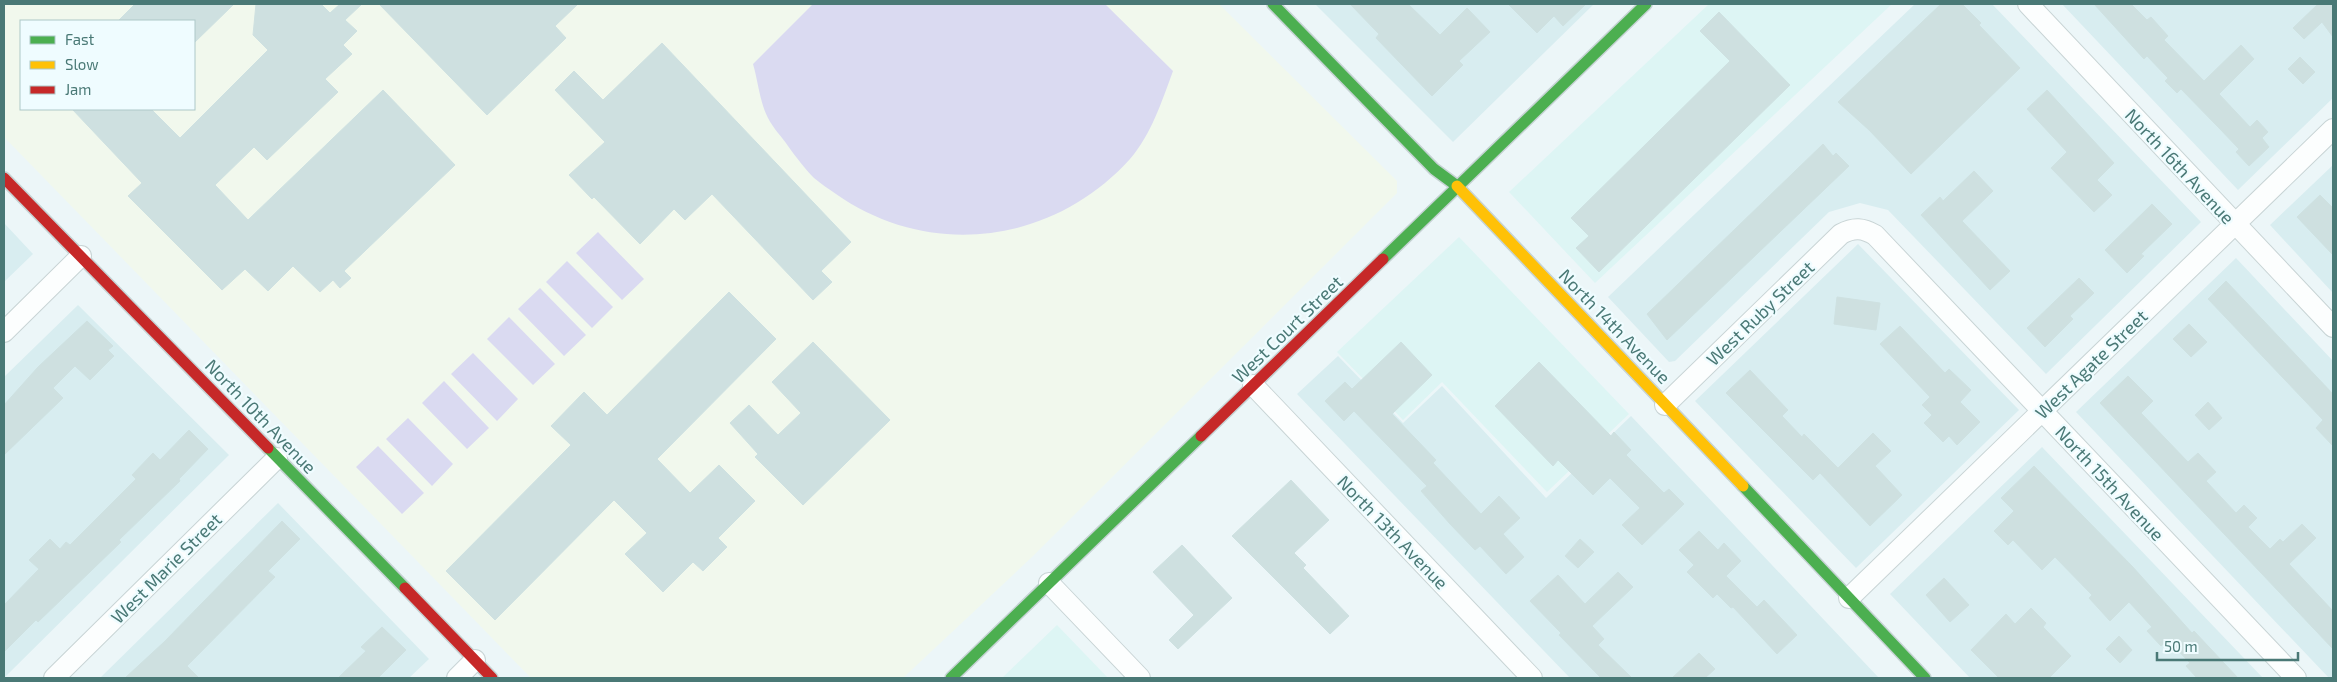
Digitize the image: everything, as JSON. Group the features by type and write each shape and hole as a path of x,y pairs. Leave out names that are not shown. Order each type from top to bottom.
{"street":[{"name":"North 14th Avenue","path":"1273,4 1434,169 1458,186 1925,678"},
{"name":"West Court Street","path":"951,678 1646,4"},
{"name":"North 16th Avenue","path":"2028,4 2333,328"},
{"name":"West Agate Street","path":"1849,598 2333,129"},
{"name":"North 10th Avenue","path":"4,178 492,678"},
{"name":"West Ruby Street","path":"1666,405 1841,234 1850,229 1858,228"},
{"name":"North 15th Avenue","path":"1858,228 1868,230 1875,235 2296,678"},
{"path":"4,332 81,256"},
{"name":"North 13th Avenue","path":"1253,385 1532,678"},
{"name":"West Marie Street","path":"54,678 277,458"},
{"path":"1049,583 1140,678"},
{"path":"457,678 475,660"}],"shaded area":[{"path":"4,4 1219,4 1397,181 1397,193 1032,557 903,678 531,678 4,137"},
{"path":"813,4 1105,4 1173,71 1155,117 1137,150 1099,188 1065,210 1028,225 989,233 950,234 911,228 872,215 836,194 817,180 807,171 794,154 772,125 765,112 753,64"},
{"path":"1315,4 1594,4 1453,142"},
{"path":"1709,4 1892,4 1595,283 1509,192"},
{"path":"1915,4 1992,4 2201,222 2046,374 1888,210 1860,203 1829,212 1675,361 1669,362 1608,297"},
{"path":"2062,4 2333,4 2333,98 2238,190"},
{"path":"2333,165 2333,293 2270,225"},
{"path":"4,223 33,254 4,282"},
{"path":"598,232 644,279 622,300 576,253"},
{"path":"1459,237 1629,414 1547,492 1442,382 1403,420 1337,352"},
{"path":"1858,244 2019,410 1856,568 1695,401"},
{"path":"2236,258 2333,361 2333,678 2329,678 2076,412"},
{"path":"567,261 613,307 592,328 546,282"},
{"path":"540,288 586,335 564,356 518,309"},
{"path":"78,305 229,455 4,678 4,377"},
{"path":"509,317 555,364 533,385 487,339"},
{"path":"473,353 518,399 497,421 451,374"},
{"path":"1338,356 1403,423 1442,386 1546,498 1631,416 1879,678 1570,678 1297,394"},
{"path":"444,381 489,428 467,449 422,403"},
{"path":"408,418 453,464 432,486 386,439"},
{"path":"378,446 424,493 402,514 356,467"},
{"path":"2042,447 2263,678 1970,678 1890,594"},
{"path":"278,503 429,659 409,678 100,678"},
{"path":"1057,625 1108,678 1002,678"}],"building":[{"path":"135,4 234,4 195,42 195,20 119,20"},
{"path":"256,4 321,4 330,13 340,4 362,4 345,20 357,31 343,45 352,54 325,79 338,92 267,160 254,147 215,185 248,220 383,90 455,165 344,271 351,278 340,288 333,280 320,292 293,266 268,291 245,269 222,290 128,196 142,183 73,110 152,110 180,138 268,50 253,35"},
{"path":"379,4 578,4 555,26 566,38 487,115"},
{"path":"1350,4 1408,4 1440,35 1467,8 1490,32 1459,61 1463,65 1432,96 1376,38 1379,34"},
{"path":"1508,4 1586,4 1563,26 1554,16 1537,33"},
{"path":"1941,4 1962,4 1981,23 1979,25 2020,68 1911,174 1869,130 1838,102"},
{"path":"2094,4 2131,4 2147,20 2151,17 2168,36 2164,40 2204,81 2241,45 2254,59 2219,94 2250,127 2257,120 2268,132 2262,138 2269,147 2249,166 2236,152 2239,149 2219,128 2181,89 2177,93 2165,81 2168,78 2147,56 2144,59"},
{"path":"2318,4 2333,4 2333,37 2322,22 2304,39 2293,28"},
{"path":"1719,12 1790,85 1599,272 1576,248 1589,236 1571,218 1730,61 1700,31"},
{"path":"662,43 851,242 821,271 832,282 813,300 712,194 685,220 674,209 640,244 594,197 592,199 569,175 605,142 555,90 574,71 603,100"},
{"path":"2300,57 2315,72 2303,84 2288,69"},
{"path":"2047,90 2114,163 2097,180 2112,195 2094,212 2051,168 2067,152 2027,109"},
{"path":"1823,144 1833,156 1836,153 1849,166 1667,340 1647,314"},
{"path":"1974,171 1993,191 1962,221 2010,271 1990,290 1921,215 1940,197 1943,201"},
{"path":"2320,195 2333,208 2333,255 2297,217"},
{"path":"2152,204 2172,224 2141,254 2144,256 2127,273 2105,250"},
{"path":"2079,278 2094,293 2070,316 2073,319 2045,347 2027,328"},
{"path":"2226,281 2333,394 2333,446 2316,428 2323,420 2208,299"},
{"path":"729,292 776,339 657,459 690,493 719,465 755,501 718,538 727,547 703,571 693,562 663,592 625,554 647,533 614,500 495,620 446,571 571,445 551,426 584,392 607,415"},
{"path":"1837,297 1880,303 1876,330 1834,324"},
{"path":"87,321 113,346 108,350 114,356 90,380 75,366 53,388 63,398 4,455 4,405 38,367"},
{"path":"2189,324 2207,342 2191,357 2173,339"},
{"path":"1900,326 1945,373 1949,369 1971,390 1960,402 1980,422 1957,445 1949,436 1943,442 1924,423 1932,415 1922,405 1930,397 1880,344"},
{"path":"813,342 890,420 803,505 755,457 758,454 730,423 749,405 778,435 801,413 772,382"},
{"path":"1401,342 1432,375 1392,414 1436,460 1433,463 1481,514 1499,496 1520,518 1503,534 1524,557 1506,574 1480,546 1475,550 1450,524 1421,491 1427,486 1354,411 1344,421 1325,401 1345,382 1352,389"},
{"path":"1539,362 1611,436 1614,432 1631,450 1626,455 1664,493 1669,489 1684,504 1642,545 1622,525 1640,508 1610,478 1593,495 1558,460 1553,466 1495,406"},
{"path":"1750,370 1788,410 1782,416 1802,437 1804,434 1838,468 1873,433 1891,451 1875,466 1902,495 1870,526 1820,473 1813,480 1726,393"},
{"path":"2128,376 2153,401 2141,413 2188,462 2198,453 2216,472 2206,481 2236,513 2244,505 2257,518 2248,527 2270,549 2280,539 2283,542 2302,524 2316,538 2289,564 2333,611 2333,649 2100,403"},
{"path":"2208,402 2222,418 2209,430 2195,415"},
{"path":"189,430 208,449 179,479 180,481 119,540 121,542 4,652 4,605 39,569 29,560 50,539 60,549 66,542 70,545 136,479 132,475 153,453 160,460"},
{"path":"2034,466 2132,566 2192,633 2194,631 2238,678 2197,678 2186,666 2190,663 2168,640 2161,646 2147,631 2152,627 2129,602 2110,621 2089,598 2092,595 2055,557 2042,570 2013,540 2008,545 1994,531 2014,511 2001,498"},
{"path":"1291,480 1329,520 1294,553 1306,565 1303,568 1349,616 1330,634 1232,536"},
{"path":"282,521 300,539 268,571 275,577 187,666 199,678 125,678 164,642"},
{"path":"1699,531 1718,550 1724,543 1741,561 1726,576 1757,607 1764,600 1797,635 1777,654 1733,607 1731,608 1717,594 1713,598 1687,572 1694,565 1679,550"},
{"path":"1580,539 1594,552 1578,568 1565,556"},
{"path":"1182,545 1232,598 1178,649 1169,640 1194,615 1153,572"},
{"path":"1618,572 1633,587 1592,626 1604,639 1598,645 1632,678 1601,678 1559,635 1561,633 1530,601 1558,575 1585,604"},
{"path":"1944,578 1969,605 1950,622 1926,595"},
{"path":"2031,608 2046,623 2043,627 2071,656 2049,678 1999,678 1971,650 2006,614 2015,624"},
{"path":"382,627 406,650 378,678 338,678 366,651 361,647"},
{"path":"2119,636 2132,650 2120,663 2106,649"},
{"path":"1699,653 1715,669 1705,678 1672,678"}],"traffic: fast":[{"path":"1273,4 1434,169 1457,186"},
{"path":"1383,259 1646,4"},
{"path":"951,678 1201,436"},
{"path":"268,448 405,588"},
{"path":"1743,486 1925,678"}],"traffic: slow":[{"path":"1457,186 1743,486"}],"traffic: jam":[{"path":"4,178 268,448"},
{"path":"1201,436 1383,259"},
{"path":"405,588 492,678"}]}
